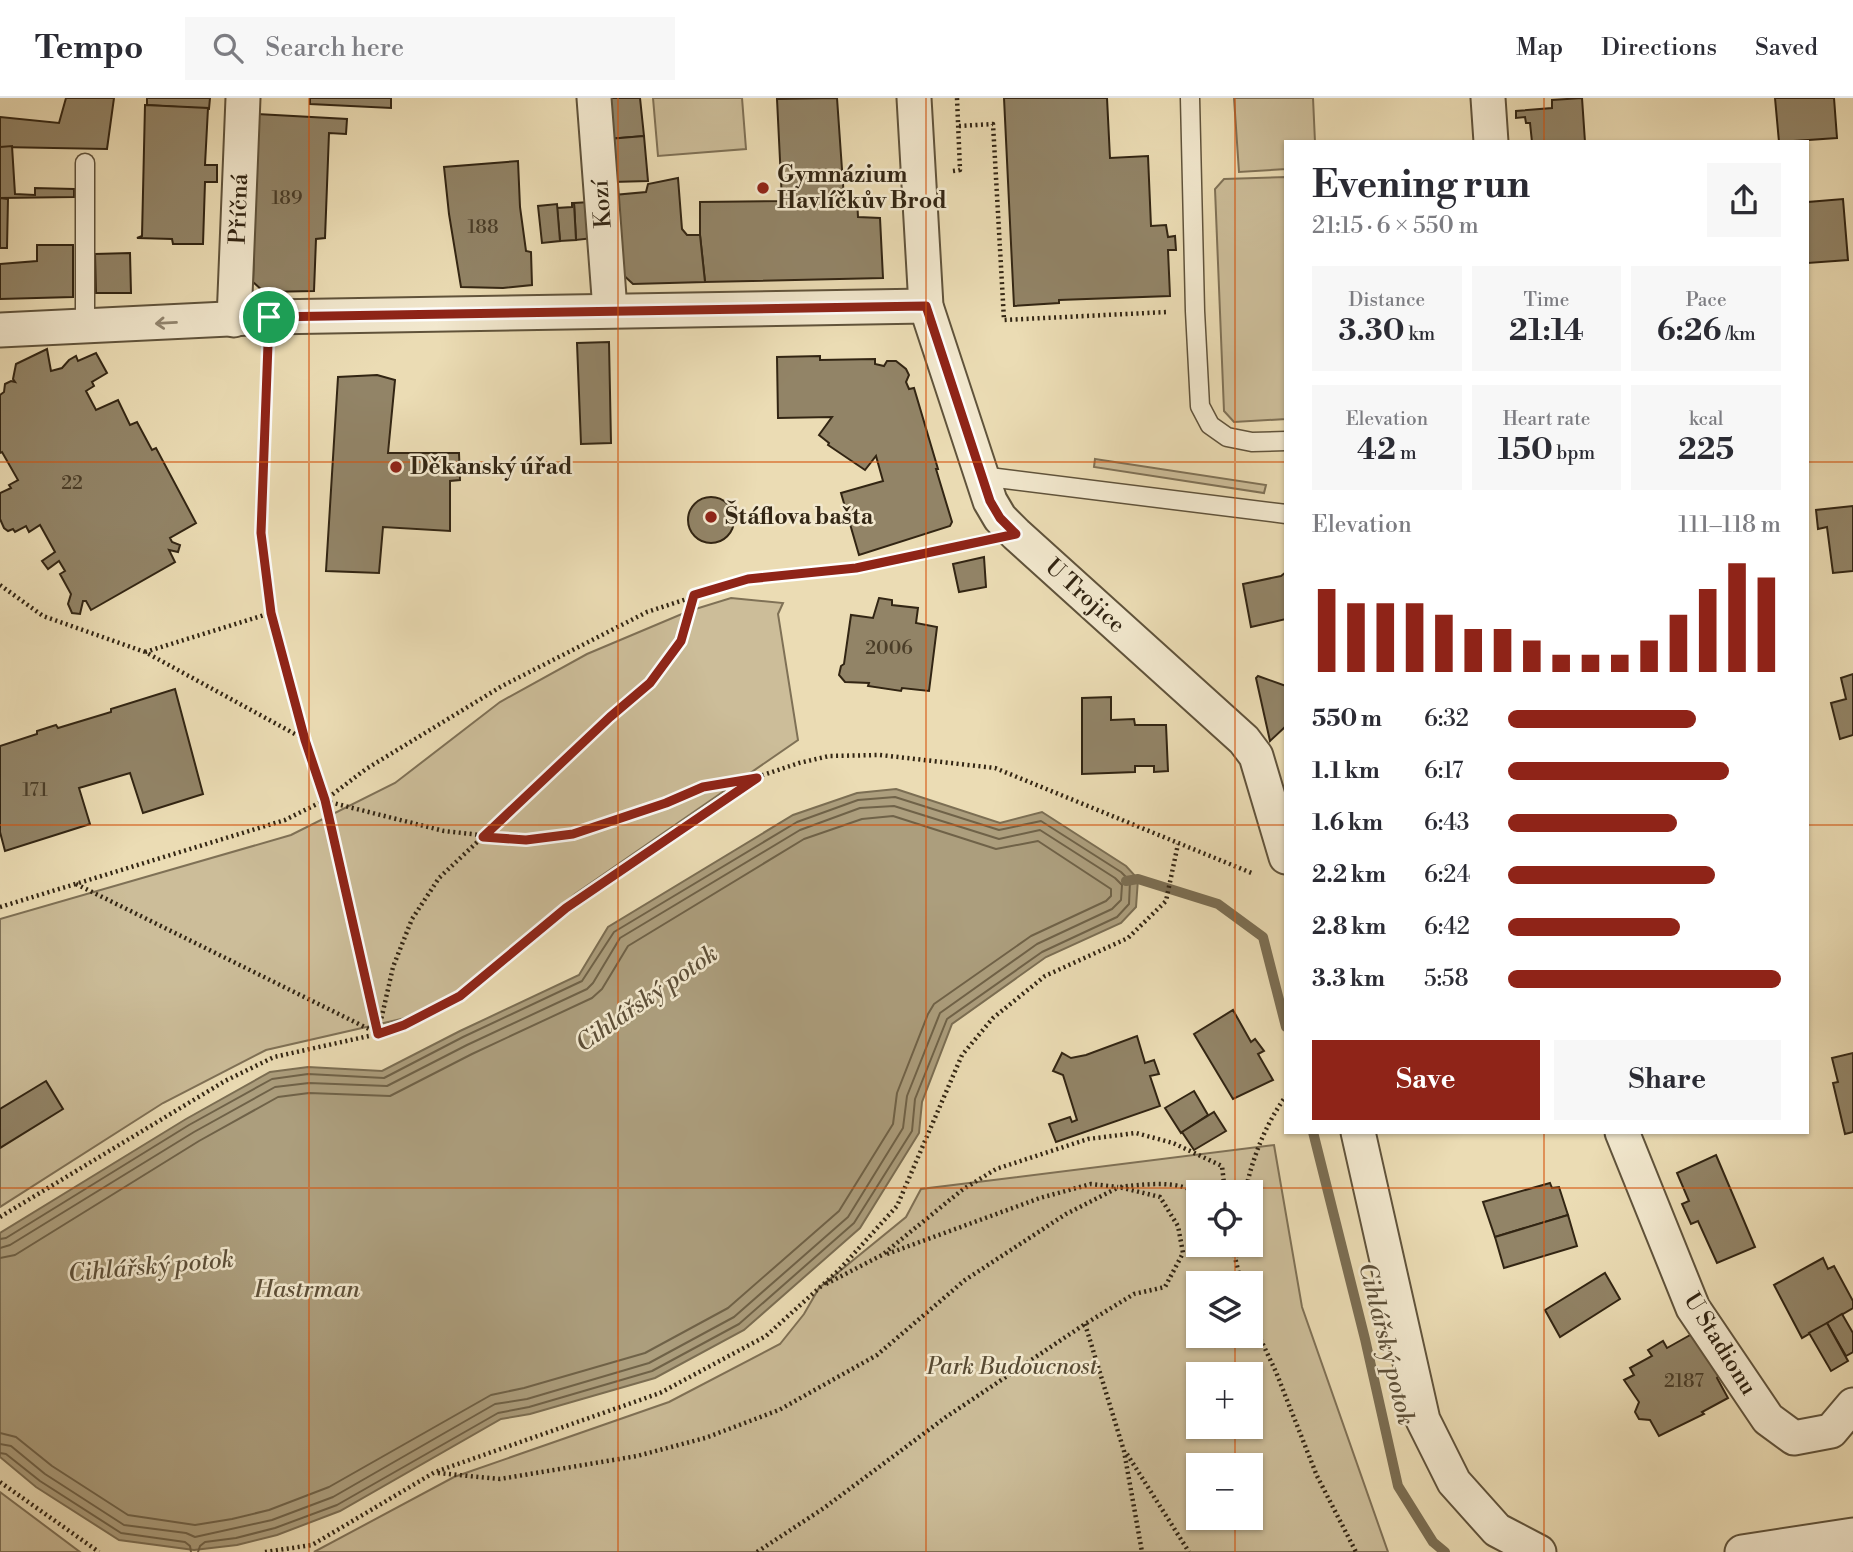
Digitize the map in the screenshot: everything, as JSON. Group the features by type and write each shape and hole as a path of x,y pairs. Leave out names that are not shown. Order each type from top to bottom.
{"street":[{"name":"Příčná","path":"234,320 243,98"},
{"name":"Kozí","path":"594,98 610,310"},
{"name":"U Trojice","path":"914,98 926,306 990,501 1000,518 1016,534 1244,740 1256,756 1274,867"},
{"path":"1488,98 1491,140"},
{"path":"0,330 269,317 926,306"},
{"path":"1357,1134 1423,1420 1454,1482 1497,1530 1539,1552"},
{"name":"U Stadionu","path":"1623,1134 1693,1308 1768,1419 1794,1438 1831,1431 1853,1405"},
{"path":"1742,1552 1853,1535"}],"lane":[{"path":"1190,98 1200,406 1210,425 1227,437 1252,442 1284,441"},
{"path":"85,163 85,326"},
{"path":"981,476 1284,514"}],"path":[{"path":"944,171 960,170 957,98"},
{"path":"959,126 993,124 1004,320 1195,311"},
{"path":"269,317 261,533 271,613 305,740 325,800 378,1034"},
{"path":"0,907 285,820 325,800 366,769 502,686 647,612 748,579 856,568 1016,534"},
{"path":"0,585 44,616 145,652 305,740"},
{"path":"378,1034 393,967 412,919 439,878 610,717 650,683 681,641 694,595"},
{"path":"145,652 271,613"},
{"path":"325,800 419,826 483,837 526,840 573,834 666,803 703,787 757,778 799,763 829,756 880,755 995,768 1178,844 1274,867"},
{"path":"0,1217 225,1081 274,1057 378,1034 404,1025 460,996 566,908 757,778"},
{"path":"294,1552 312,1545 435,1472 660,1393 766,1336 839,1270 897,1206 962,1055 993,1017 1045,976 1128,938 1166,901 1178,844"},
{"path":"76,884 378,1034"},
{"path":"1248,1180 1257,1150 1272,1116 1284,1099"},
{"path":"883,1255 962,1190 996,1169 1088,1139 1136,1133 1172,1143 1222,1166 1224,1180"},
{"path":"757,1552 824,1508 946,1417 1085,1324 1134,1294 1165,1287 1183,1253 1178,1226 1160,1197 1119,1187 1091,1184 1040,1198 883,1255 819,1288"},
{"path":"435,1472 500,1479 637,1457 705,1438 779,1410 877,1355 965,1280 1066,1214 1119,1187 1171,1184 1186,1189"},
{"path":"1235,1257 1238,1271"},
{"path":"1236,1262 1237,1257"},
{"path":"1085,1324 1124,1451 1142,1552"},
{"path":"1263,1344 1317,1476 1356,1552"},
{"path":"1124,1451 1189,1552"},
{"path":"0,1482 99,1552"},
{"path":"265,1552 312,1545"}],"green space":[{"path":"653,98 742,98 746,149 658,156"},
{"path":"1234,98 1313,98 1315,140 1284,140 1284,169 1239,172"},
{"path":"1284,177 1284,419 1234,422 1224,411 1215,189 1224,179"},
{"path":"1095,459 1266,485 1264,493 1094,467"},
{"path":"731,598 783,603 778,614 798,740 575,894 459,991 410,1017 266,1050 163,1103 0,1207 0,919 291,835 395,783 500,702 587,654 689,611"},
{"name":"Park Budoucnost","path":"1274,1145 1302,1307 1388,1552 314,1552 454,1477 669,1402 780,1344 804,1314 819,1288 906,1217 921,1189"},
{"path":"0,1492 80,1552 0,1552"}],"water":[{"name":"Hastrman","path":"896,789 1000,823 1042,812 1126,866 1138,879 1136,907 1121,923 1046,957 952,1024 922,1102 919,1133 860,1228 744,1330 655,1378 530,1414 501,1419 340,1511 277,1535 237,1545 194,1550 119,1540 36,1487 0,1457 0,1233 186,1119 270,1072 308,1067 382,1071 579,975 608,927 793,815 857,793"}],"building":[{"path":"66,98 114,98 107,149 0,147 0,117 59,123"},
{"path":"147,98 210,98 209,109 147,105"},
{"path":"310,98 391,98 391,108 310,104"},
{"path":"605,98 640,98 644,136 608,139"},
{"path":"837,98 844,198 857,197 858,217 880,218 883,278 705,282 700,202 782,201 777,99"},
{"path":"1004,98 1107,98 1110,158 1148,156 1151,226 1166,225 1168,237 1175,236 1176,250 1168,250 1170,296 1059,300 1059,303 1014,306"},
{"path":"1582,98 1585,140 1532,140 1530,123 1526,123 1525,117 1516,118 1516,111 1552,108 1552,100"},
{"path":"1775,98 1834,98 1837,138 1779,140"},
{"path":"145,105 208,108 205,165 217,165 217,182 205,182 203,244 173,244 172,239 137,238 142,236"},
{"path":"257,114 347,119 346,134 329,133 325,238 316,239 314,291 264,292 253,282"},
{"path":"644,136 648,181 613,182 608,139"},
{"path":"12,146 15,194 35,195 35,188 74,189 74,197 0,198 0,147"},
{"path":"518,161 520,207 526,251 531,252 532,285 503,288 461,287 444,167"},
{"path":"678,178 682,229 687,235 700,235 705,282 633,284 619,271 614,195 646,192 648,184"},
{"path":"0,198 8,199 7,248 0,248"},
{"path":"1843,199 1848,260 1809,263 1809,202"},
{"path":"590,202 593,238 576,240 574,203"},
{"path":"572,203 576,240 560,241 557,208 572,207"},
{"path":"557,204 560,241 542,243 538,206"},
{"path":"37,245 73,245 73,297 0,299 0,264 37,261"},
{"path":"130,253 131,293 96,293 95,254"},
{"path":"609,342 611,443 581,444 577,343"},
{"path":"47,349 51,371 62,368 76,356 78,361 96,353 107,373 92,382 94,386 86,391 96,410 118,400 130,425 137,422 152,450 156,448 196,523 170,538 172,542 180,545 178,552 169,550 175,562 91,610 86,601 83,601 80,614 72,613 68,604 71,594 60,574 65,571 59,561 48,569 42,561 55,552 40,525 29,532 26,526 15,532 13,529 8,531 0,519 0,493 11,488 9,485 18,480 2,452 0,453 0,395 4,392 5,384 15,382 13,379 16,364"},
{"path":"820,356 820,360 875,359 875,364 884,366 887,361 896,361 906,369 909,375 906,382 909,389 914,388 938,469 952,522 950,526 859,555 841,493 883,481 876,456 865,470 828,445 819,435 832,417 778,418 777,357"},
{"name":"Děkanský úřad","path":"377,375 395,380 388,453 459,453 460,480 450,481 450,531 383,527 379,573 326,571 338,377"},
{"name":"Štáflova bašta","path":"711,497 727,504 734,520 727,536 711,543 695,536 688,520 695,504"},
{"path":"1853,506 1853,571 1833,573 1827,527 1818,529 1816,510"},
{"path":"984,557 986,587 959,592 953,564"},
{"path":"1284,574 1284,619 1251,627 1243,584"},
{"path":"879,598 892,600 892,605 918,608 916,623 937,627 929,691 902,688 901,691 868,686 869,683 845,682 839,675 844,664 851,615 873,618"},
{"path":"1853,674 1853,735 1840,739 1831,703 1846,699 1841,678"},
{"path":"1258,676 1284,685 1284,728 1270,741 1256,678"},
{"path":"175,689 203,794 143,813 130,773 79,788 90,824 5,851 0,832 0,746 37,734 37,731 56,725 58,728 111,712 111,709"},
{"path":"1111,697 1111,720 1134,719 1135,725 1166,725 1168,771 1154,772 1154,766 1135,766 1135,772 1082,774 1082,698"},
{"path":"1233,1010 1251,1042 1255,1039 1264,1051 1258,1054 1273,1080 1233,1099 1194,1034"},
{"path":"1137,1036 1145,1063 1154,1060 1159,1074 1150,1076 1160,1106 1056,1142 1049,1124 1070,1117 1072,1122 1077,1120 1063,1075 1053,1071 1062,1053 1071,1058 1086,1055"},
{"path":"1853,1053 1853,1132 1845,1134 1833,1083 1838,1082 1832,1058"},
{"path":"46,1081 63,1109 0,1148 0,1109"},
{"path":"1194,1091 1208,1115 1181,1133 1165,1108"},
{"path":"1214,1112 1226,1131 1194,1150 1182,1132"},
{"path":"1716,1155 1755,1247 1717,1263 1698,1221 1691,1224 1682,1204 1689,1201 1677,1173"},
{"path":"1550,1183 1552,1188 1559,1187 1568,1215 1495,1237 1483,1202"},
{"path":"1568,1215 1577,1246 1504,1268 1495,1237"},
{"path":"1823,1258 1828,1269 1834,1266 1853,1301 1853,1308 1802,1338 1774,1285"},
{"path":"1605,1273 1620,1299 1560,1337 1545,1310"},
{"path":"1842,1314 1853,1333 1853,1352 1846,1356 1827,1323"},
{"path":"1827,1323 1848,1361 1831,1371 1809,1333"},
{"path":"1692,1334 1719,1376 1717,1378 1728,1398 1702,1412 1704,1414 1659,1436 1650,1420 1639,1419 1635,1412 1639,1402 1624,1380 1634,1375 1630,1368 1652,1356 1648,1350 1663,1341 1667,1348"}],"waterway":[{"name":"Cihlářský potok","path":"1126,881 1138,879 1218,904 1263,937 1284,1019"},
{"name":"Cihlářský potok","path":"1314,1134 1365,1339 1398,1486 1433,1542 1445,1552"}],"place":[{"name":"Gymnázium Havlíčkův Brod","path":"763,188"},
{"name":"Děkanský úřad","path":"396,467"},
{"name":"Štáflova bašta","path":"711,517"}],"route":[{"path":"926,306 990,501 1000,518 1016,534 856,568 748,579 694,595 681,641 650,683 610,717 483,837 526,840 573,834 666,803 703,787 757,778 566,908 460,996 404,1025 378,1034 325,800 305,740 271,613 261,533 269,317 926,306"}]}
